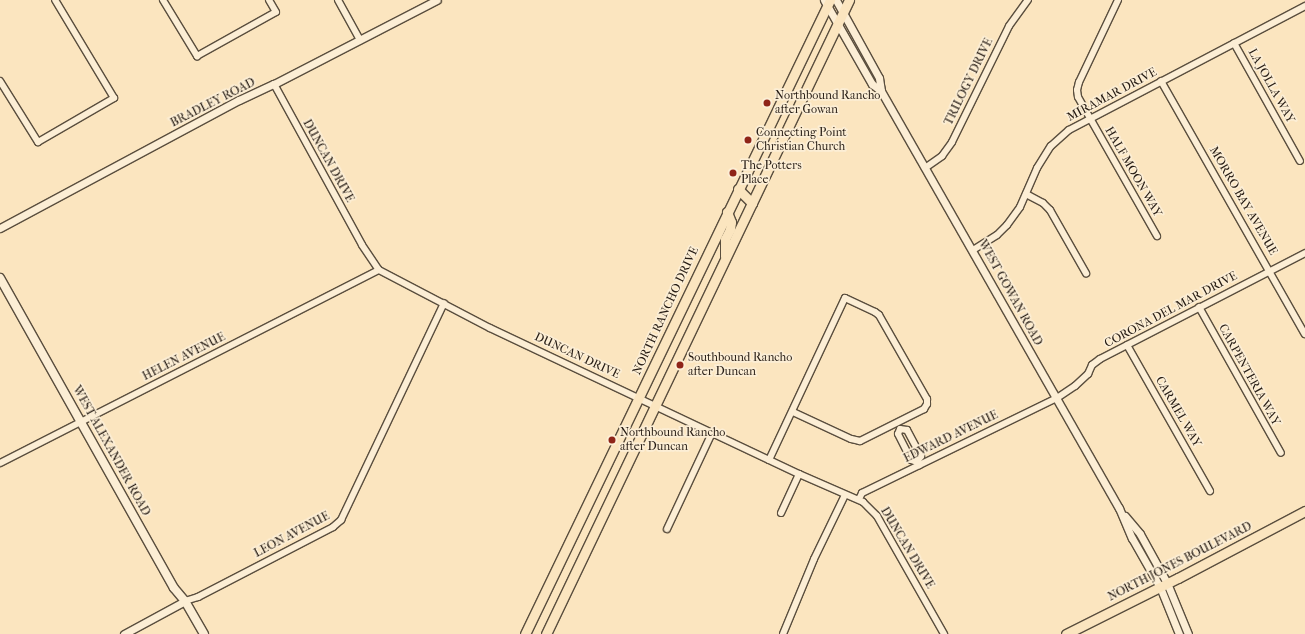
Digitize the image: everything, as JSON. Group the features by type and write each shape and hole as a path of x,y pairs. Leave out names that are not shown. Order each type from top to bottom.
{"main road":[{"path":"546,634 849,0"},
{"name":"NORTH RANCHO DRIVE","path":"525,634 827,2"},
{"path":"738,189 752,203"},
{"path":"725,260 725,239 730,229 731,222 727,212"},
{"name":"WEST ALEXANDER ROAD","path":"0,278 174,588 185,601 204,634"},
{"name":"NORTH JONES BOULEVARD","path":"1066,634 1164,585 1305,511"}],"street":[{"path":"0,81 38,142 114,98 55,0"},
{"path":"163,0 197,56 276,12 269,0"},
{"path":"338,0 360,40"},
{"name":"BRADLEY ROAD","path":"0,228 239,100 274,84 437,0"},
{"name":"WEST GOWAN ROAD","path":"836,0 879,78 880,91"},
{"name":"TRILOGY DRIVE","path":"925,168 942,156 952,142 1009,26 1028,0"},
{"name":"HALF MOON WAY","path":"1118,0 1079,82 1077,90 1078,97 1157,236"},
{"name":"WEST GOWAN ROAD","path":"827,2 837,23 872,84 880,91 973,250 1119,508 1132,538 1164,585 1188,634"},
{"name":"MIRAMAR DRIVE","path":"973,250 997,235 1007,225 1026,194 1037,168 1052,146 1069,130 1305,6"},
{"name":"LA JOLLA WAY","path":"1234,43 1300,161"},
{"name":"MORRO BAY AVENUE","path":"1162,81 1305,334"},
{"name":"DUNCAN DRIVE","path":"274,84 362,245 379,270 490,328 639,397 799,474 859,499 877,516 944,634"},
{"path":"1026,194 1043,203 1050,210 1086,273"},
{"name":"CORONA DEL MAR DRIVE","path":"1057,398 1075,386 1088,374 1092,365 1100,359 1305,253"},
{"name":"HELEN AVENUE","path":"0,463 379,270"},
{"path":"769,460 793,412 845,298 875,312 879,316 927,399 927,404 924,409 898,426 860,441 851,439 793,412"},
{"name":"LEON AVENUE","path":"124,634 185,601 198,596 319,534 341,520 444,303"},
{"name":"CARPENTERIA WAY","path":"1199,307 1281,453"},
{"name":"CARMEL WAY","path":"1127,345 1210,491"},
{"name":"EDWARD AVENUE","path":"859,499 862,493 918,464 1057,398"},
{"path":"898,426 907,430 921,456 918,464 911,460 898,434 898,426"},
{"path":"667,529 712,433"},
{"path":"780,513 799,474"},
{"path":"783,634 814,559 845,494"},
{"name":"WEST GOWAN ROAD","path":"1164,585 1179,634"}],"place":[{"name":"Northbound Rancho after Gowan","path":"767,103"},
{"name":"Connecting Point Christian Church","path":"748,140"},
{"name":"The Potters Place","path":"733,173"},
{"name":"Southbound Rancho after Duncan","path":"680,365"},
{"name":"Northbound Rancho after Duncan","path":"612,440"}]}
